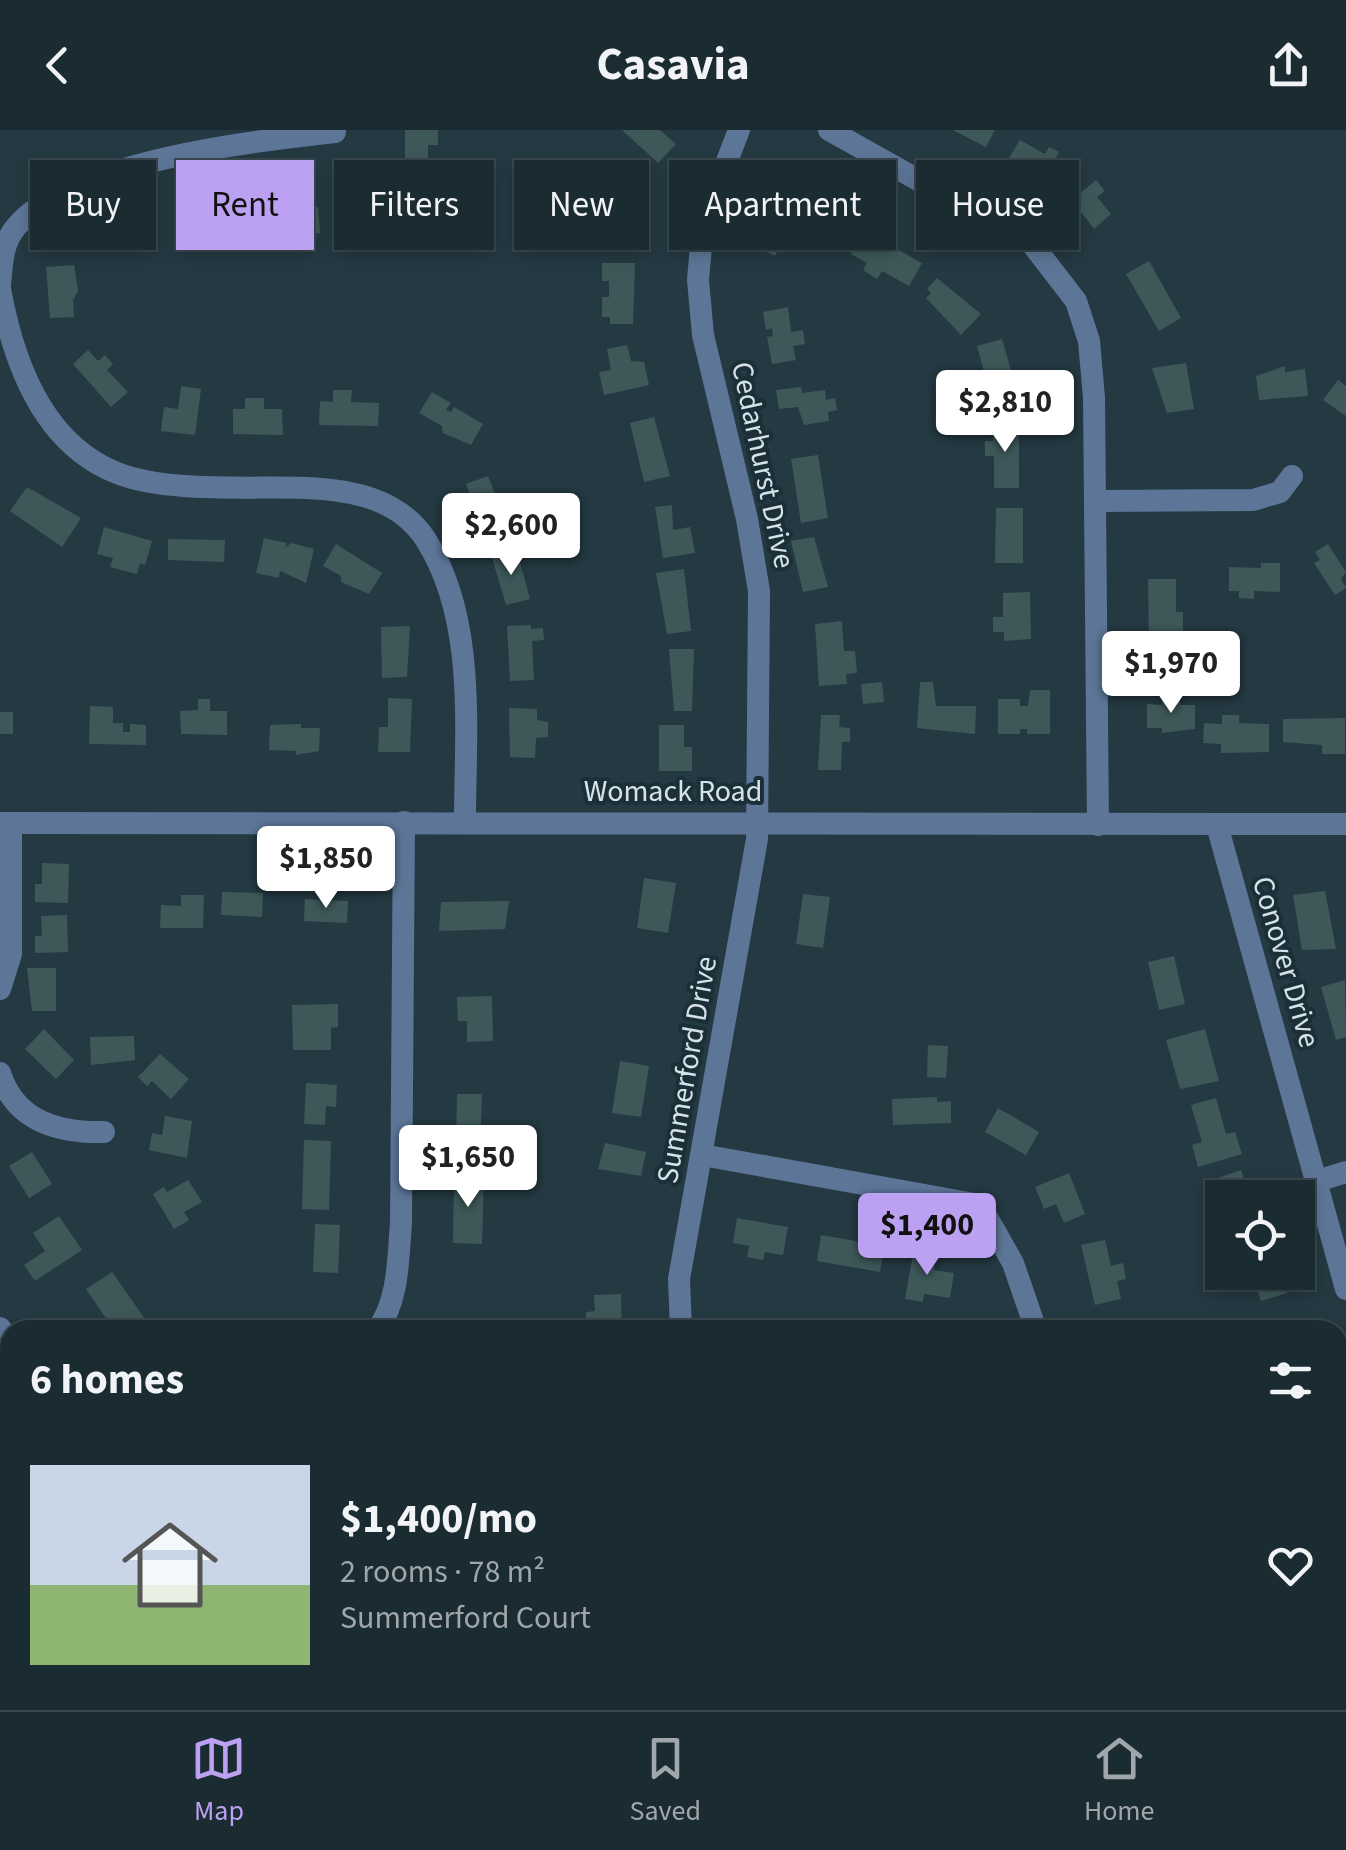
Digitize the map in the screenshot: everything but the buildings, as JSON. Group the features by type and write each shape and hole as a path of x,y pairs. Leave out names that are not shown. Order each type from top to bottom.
{"street":[{"name":"Cedarhurst Drive","path":"739,130 703,222 698,280 703,335 747,519 759,591 758,820"},
{"path":"829,130 1032,244 1076,301 1089,341 1096,501 1098,824"},
{"path":"335,132 168,158 80,184 40,202 12,230 1,253 0,287 19,362 41,408 66,440 94,462 120,474 170,482 366,495 396,510 424,536 442,570 457,623 465,694 465,822"},
{"path":"1096,501 1253,500 1280,492 1292,476"},
{"name":"Womack Road","path":"6,823 758,820 1346,824"},
{"name":"Summerford Drive","path":"681,1320 679,1279 758,820"},
{"path":"384,1320 395,1284 401,1223 404,822"},
{"path":"0,989 12,954 6,823"},
{"name":"Conover Drive","path":"1217,825 1346,1288"},
{"path":"0,1073 19,1106 44,1125 73,1132 104,1132"},
{"path":"702,1155 980,1205 1014,1262 1033,1320"},
{"path":"1317,1181 1346,1172"}]}
